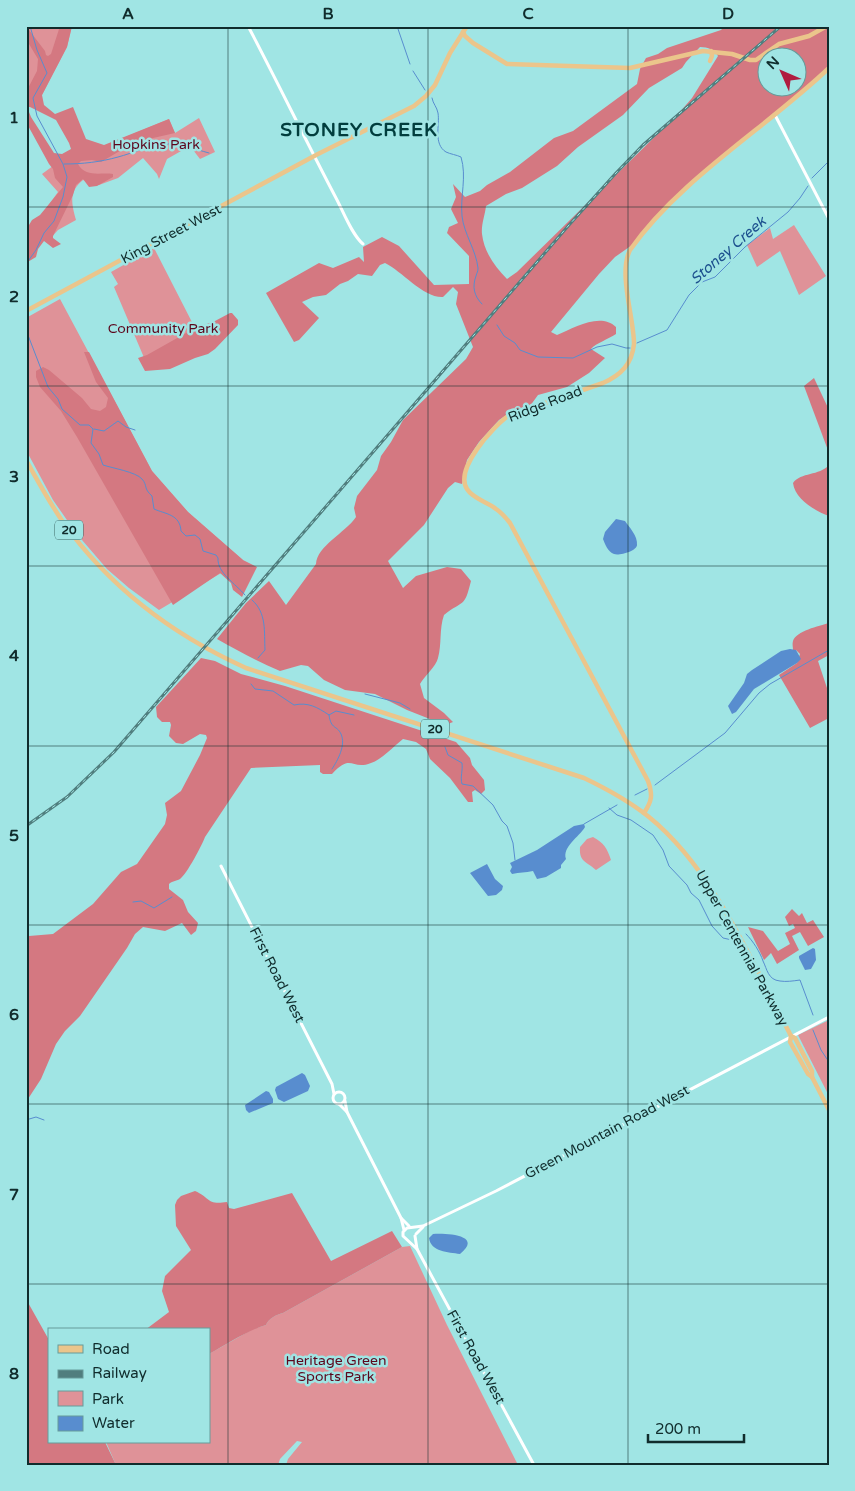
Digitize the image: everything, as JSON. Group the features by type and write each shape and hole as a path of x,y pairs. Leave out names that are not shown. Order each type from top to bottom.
{"main road":[{"name":"King Street West","path":"26,311 315,156 414,106 426,96 435,84 450,53 467,26"},
{"path":"463,32 474,43 507,64 630,68 703,51 756,60 779,44 809,36 827,26"},
{"path":"710,61 712,57 711,51"},
{"name":"Ridge Road","path":"644,813 652,800 652,790 648,781 510,523 496,508 468,491 466,473 474,452 497,425 508,416 603,383 612,379 624,369 633,353 634,344 626,272 627,256 630,250 657,218 690,186 829,68"},
{"name":"Upper Centennial Parkway","path":"26,460 70,532 104,572 149,612 208,650 246,668 285,682 567,772 602,787 644,813 668,835 703,875 732,924 791,1036 790,1042 808,1074 812,1077 829,1110"}],"street":[{"path":"248,26 351,227 363,244"},
{"path":"775,115 829,219"},
{"name":"First Road West","path":"222,866 332,1084 334,1101 347,1112"},
{"name":"Green Mountain Road West","path":"411,1228 423,1226 496,1191 829,1017"},
{"name":"First Road West","path":"332,1084 345,1094 347,1112 401,1218 404,1230"},
{"path":"334,1094 340,1091"},
{"path":"339,1104 345,1101"},
{"name":"First Road West","path":"401,1218 411,1228"},
{"name":"Green Mountain Road West","path":"416,1235 423,1226"},
{"path":"411,1228 416,1235 413,1239 407,1240 403,1236 404,1230 411,1228"},
{"name":"First Road West","path":"416,1235 417,1249"},
{"name":"First Road West","path":"407,1240 417,1249 534,1465"}],"green space":[{"path":"26,26 72,26 67,47 42,95 26,104"},
{"name":"Hopkins Park","path":"199,118 215,152 200,159 190,146 167,159 159,179 143,158 118,178 99,185 83,180 75,189 72,198 76,220 58,230 49,240 27,235 58,192 42,174 72,152 82,155 169,119 175,133"},
{"path":"794,225 826,276 799,295 780,251 757,267 747,245 770,228 773,239"},
{"name":"Community Park","path":"154,248 195,328 148,367 114,287 118,284 111,272"},
{"path":"60,299 152,471 188,512 243,560 159,610 107,569 76,533 53,500 26,450 26,318"},
{"path":"593,837 605,846 611,860 596,870 584,861 580,852 580,847 587,839"},
{"path":"829,1020 829,1096 798,1035"},
{"name":"Heritage Green Sports Park","path":"410,1246 447,1325 518,1465 286,1465 288,1459 302,1442 297,1441 280,1459 278,1465 116,1465 107,1444 210,1444 210,1353 253,1329 266,1325 273,1317 402,1247"}],"shaded area":[{"path":"26,26 48,56 51,54 60,26 72,26 67,47 42,95 44,105 55,114 73,107 86,139 104,145 169,119 175,133 140,141 101,162 92,160 81,161 78,164 89,173 113,174 113,177 97,186 89,187 83,179 76,185 53,236 61,244 53,248 44,241 38,249 36,257 26,263 26,230 32,220 40,215 63,187 55,178 53,169 26,122 26,92 37,71 38,59 29,44","holes":["27,107 56,120 71,149 62,154 54,153 31,117"]},
{"path":"725,26 829,26 829,68 808,86 808,48 758,48 758,98 793,98 682,191 635,243 615,257 599,274 551,332 557,335 579,325 595,321 610,323 616,327 616,334 591,349 605,358 589,373 567,387 538,395 530,406 499,420 479,442 467,460 462,484 455,482 448,488 424,525 388,561 403,588 416,576 447,567 461,569 471,581 465,600 444,615 437,661 420,684 424,698 453,722 445,725 407,710 375,694 345,690 324,680 308,666 301,665 280,671 217,639 246,603 269,581 286,605 316,564 321,551 356,517 354,508 357,496 377,470 381,456 403,420 466,359 473,347 456,304 458,292 453,287 443,297 435,296 420,289 385,263 380,265 372,276 358,274 340,284 326,295 313,297 302,302 319,318 299,340 294,342 266,293 319,263 333,268 359,257 364,262 363,247 382,237 399,246 434,285 469,284 469,256 447,233 449,227 458,223 451,209 456,197 453,184 465,197 480,191 510,172 554,138 573,131 637,84 640,69 646,58 658,54 667,48 721,30","holes":["700,47 711,49 718,56 692,98 517,272 507,279 491,259 483,241 482,227 486,206 506,194 522,188 557,166 578,147 623,115 649,88 682,68"]},
{"path":"230,313 238,320 238,325 208,354 170,369 145,371 138,358 147,355 195,328"},
{"path":"84,352 89,352 152,471 188,512 243,560 257,567 242,597 233,590 231,583 220,573 173,605 77,437 61,411 40,387 36,377 36,371 43,367 49,370 82,398 91,409 100,411 106,407 108,398 96,382"},
{"path":"814,378 829,410 829,453 804,386"},
{"path":"829,465 829,516 806,504 798,494 793,483 801,477 820,471"},
{"path":"829,623 829,655 818,661 829,694 829,718 810,728 779,675 797,663 800,654 793,650 795,637 808,629"},
{"path":"201,658 215,661 241,674 285,686 456,742 470,758 472,765 484,780 485,790 481,794 475,790 472,792 473,802 468,802 450,778 430,759 426,749 416,742 403,739 375,761 364,765 344,764 332,774 320,772 320,765 251,768 205,837 186,871 180,879 169,884 169,889 183,900 188,912 198,923 196,931 191,935 182,923 165,931 143,927 135,934 80,1016 65,1031 56,1044 41,1079 26,1102 26,944 29,936 53,934 93,904 121,872 137,864 165,824 167,815 165,803 181,791 207,738 206,735 200,734 183,744 176,743 169,736 170,722 162,722 157,717 156,707"},
{"path":"792,909 799,916 802,913 807,923 813,920 824,937 808,946 800,932 792,936 799,950 777,964 771,953 764,960 748,927 763,931 778,951 790,944 785,933 795,928 793,924 789,926 785,917"},
{"path":"195,1191 212,1202 227,1202 229,1208 234,1209 292,1193 331,1261 392,1231 402,1247 273,1317 266,1325 244,1334 210,1353 210,1328 148,1328 169,1312 162,1291 165,1276 191,1250 176,1226 175,1205 181,1196"},
{"path":"26,1299 48,1338 48,1444 106,1444 116,1465 26,1465"}],"water":[{"path":"616,519 625,521 637,542 634,549 620,554 610,552 603,539 605,532"},
{"path":"796,650 801,659 754,689 736,712 732,714 728,706 744,683 747,674 781,651"},
{"path":"584,824 585,827 566,850 566,859 561,868 546,877 537,879 533,871 512,874 510,871 512,867 510,863 537,850 574,826"},
{"path":"487,864 495,879 503,886 502,890 496,895 488,896 470,873"},
{"path":"813,948 815,949 816,960 811,969 805,970 799,956"},
{"path":"302,1073 305,1075 310,1086 308,1091 284,1102 278,1099 276,1087"},
{"path":"266,1091 269,1092 273,1103 249,1113 245,1105"},
{"path":"433,1234 460,1236 468,1243 460,1254 445,1252 437,1249 430,1243 429,1238"}],"waterway":[{"path":"26,264 36,250 44,233 54,221 63,197 67,177 63,164 37,116 33,98 47,73 37,50 30,26"},
{"name":"Stoney Creek","path":"397,26 410,64"},
{"name":"Stoney Creek","path":"413,71 425,90"},
{"name":"Stoney Creek","path":"432,98 438,113 438,139 442,149 461,157 463,164 462,216 478,268 474,291 482,304"},
{"path":"64,164 105,160 163,144 181,145 209,153"},
{"name":"Stoney Creek","path":"812,178 829,161"},
{"name":"Stoney Creek","path":"637,343 667,330 689,295 702,282 715,277 745,247 788,212 808,186"},
{"name":"Stoney Creek","path":"497,325 504,336 515,343 520,350 538,357 573,358 597,347 612,344 630,348"},
{"path":"26,330 48,387 58,399 62,409 80,425 89,425 93,429 91,443 99,454 103,465 129,472 142,479 147,491 152,496 154,509 175,518 180,525 181,531 186,536 195,535 200,539 203,551 216,555 221,569 245,595"},
{"path":"94,429 104,431 118,421 126,427 135,430"},
{"path":"252,600 257,605 264,623 265,650 258,658"},
{"path":"655,785 725,733 759,693 770,684 829,650"},
{"path":"251,684 255,689 273,691 294,705 304,704 312,706 329,715 336,711 354,715"},
{"path":"365,694 400,703 410,709"},
{"path":"329,715 331,723 341,734 343,743 341,752 332,769"},
{"path":"445,747 448,755 462,763 462,784 473,786 493,805 507,826 513,843 515,860"},
{"path":"635,795 647,789"},
{"path":"584,824 617,805"},
{"path":"609,808 617,815 631,820 653,835 663,850 669,866 699,900 712,926 723,938 732,940"},
{"path":"133,902 141,901 154,908 172,897"},
{"path":"746,934 756,947 768,974 773,979 782,981 800,980 813,1015"},
{"path":"813,1030 821,1050 829,1062"},
{"path":"26,1120 36,1117 44,1120"}],"railway":[{"path":"26,826 67,797 114,752 616,173 643,145 781,26"}],"district":[{"name":"STONEY CREEK","path":"359,130"}]}
